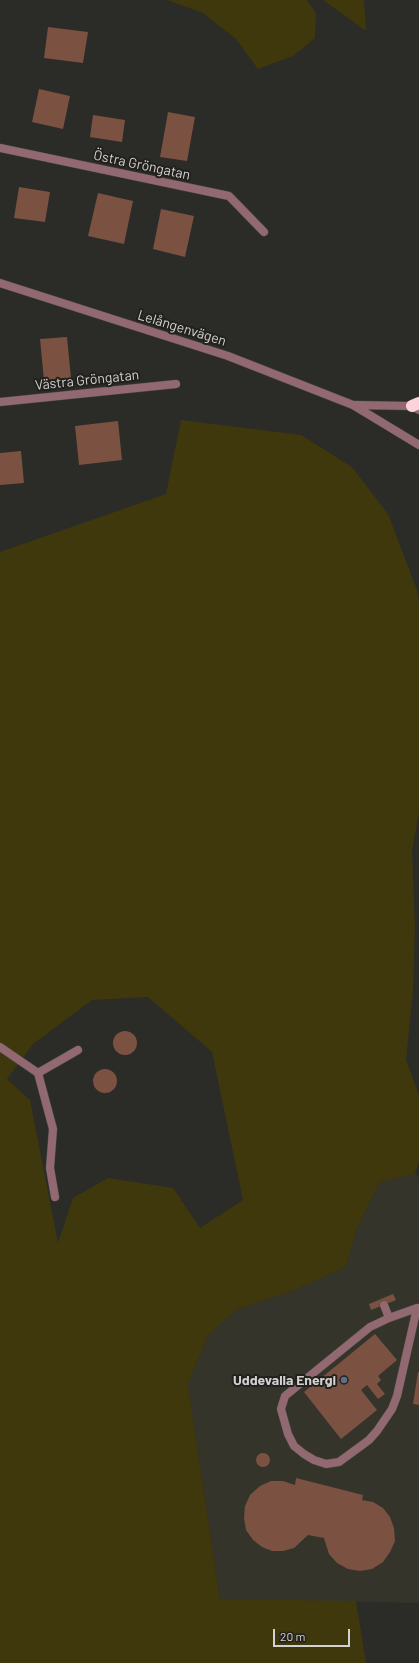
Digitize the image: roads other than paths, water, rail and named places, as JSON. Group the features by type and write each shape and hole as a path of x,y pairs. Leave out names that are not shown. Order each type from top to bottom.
{"street":[{"name":"Östra Gröngatan","path":"0,148 229,196 264,232"},
{"name":"Lelångenvägen","path":"0,283 228,356 353,405 419,445"},
{"name":"Västra Gröngatan","path":"0,402 176,384"},
{"name":"Lelångenvägen","path":"353,405 417,406"},
{"path":"0,1047 38,1073 53,1129 50,1168 55,1197"},
{"path":"38,1073 78,1050"},
{"path":"384,1305 389,1318"},
{"path":"418,1308 397,1396 385,1420 369,1440 339,1462 326,1464 314,1460 294,1446 288,1434 281,1409 285,1396 370,1327 389,1318 418,1308"}],"place":[{"name":"Uddevalla Energi","path":"344,1380"}]}
